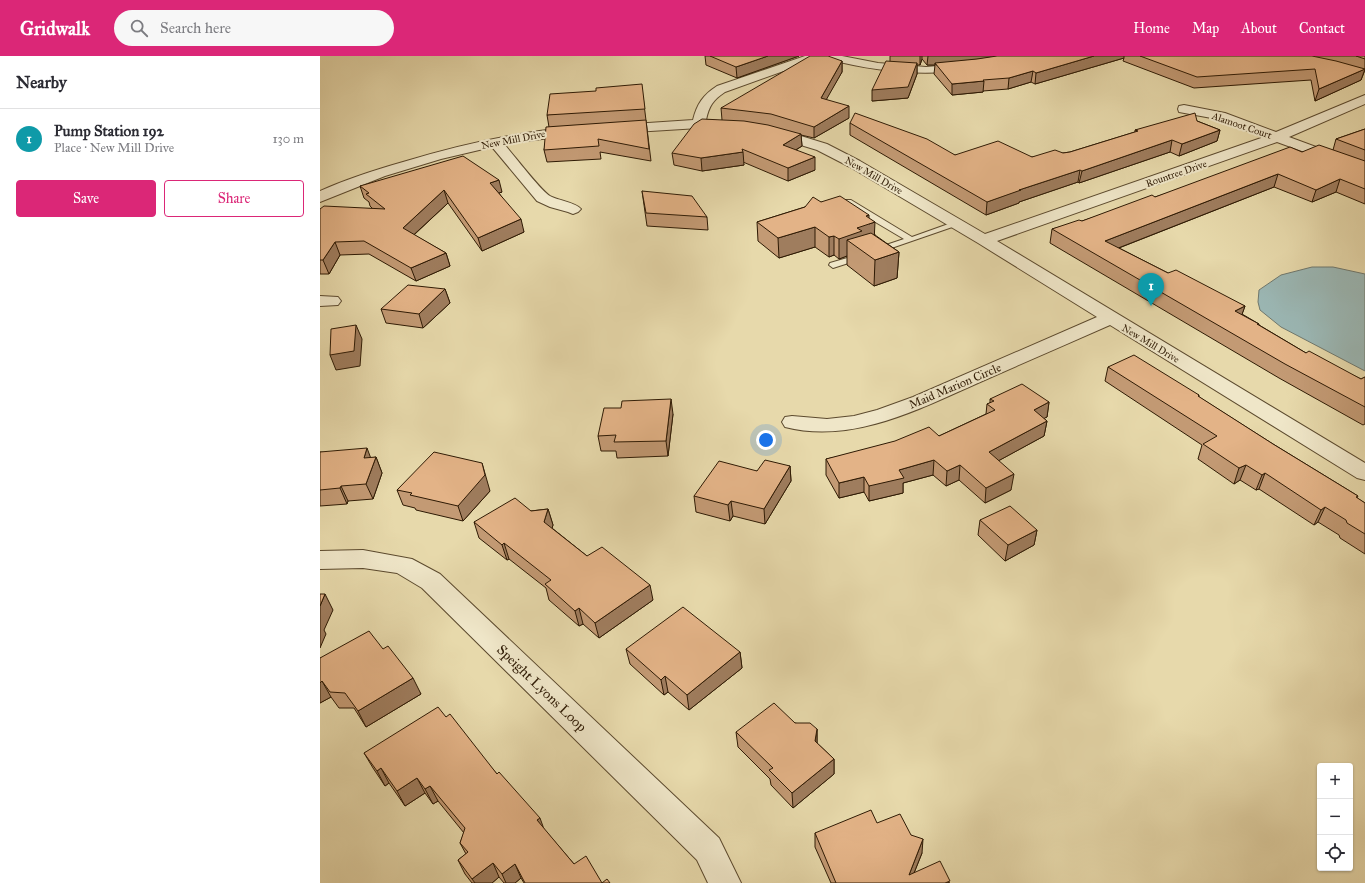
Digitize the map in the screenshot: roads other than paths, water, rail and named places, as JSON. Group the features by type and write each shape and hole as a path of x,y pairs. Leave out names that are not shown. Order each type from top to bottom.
{"street":[{"path":"699,124 704,103 721,89 816,56"},
{"path":"827,56 882,68 928,71 974,68 1024,56"},
{"name":"Rountree Drive","path":"984,240 1277,137 1306,126 1365,99"},
{"name":"Alamoot Court","path":"1184,109 1220,116 1365,170"},
{"name":"New Mill Drive","path":"320,197 378,173 495,142 553,132 699,124 737,126"},
{"name":"New Mill Drive","path":"757,129 801,140 833,152 984,240 1365,473"},
{"path":"495,142 542,198 554,204 573,209"},
{"name":"Maid Marion Circle","path":"792,422 827,425 854,422 883,415 920,401 1110,318"},
{"name":"Speight Lyons Loop","path":"320,560 362,559 403,565 431,581 708,849 726,883"}],"lane":[{"path":"848,202 911,240"},
{"path":"833,265 957,224"}],"water":[{"path":"1312,267 1333,267 1365,274 1365,371 1281,327 1260,310 1258,302 1259,290 1281,275"}],"place":[{"name":"Pump Station 192","path":"1151,306"}]}
